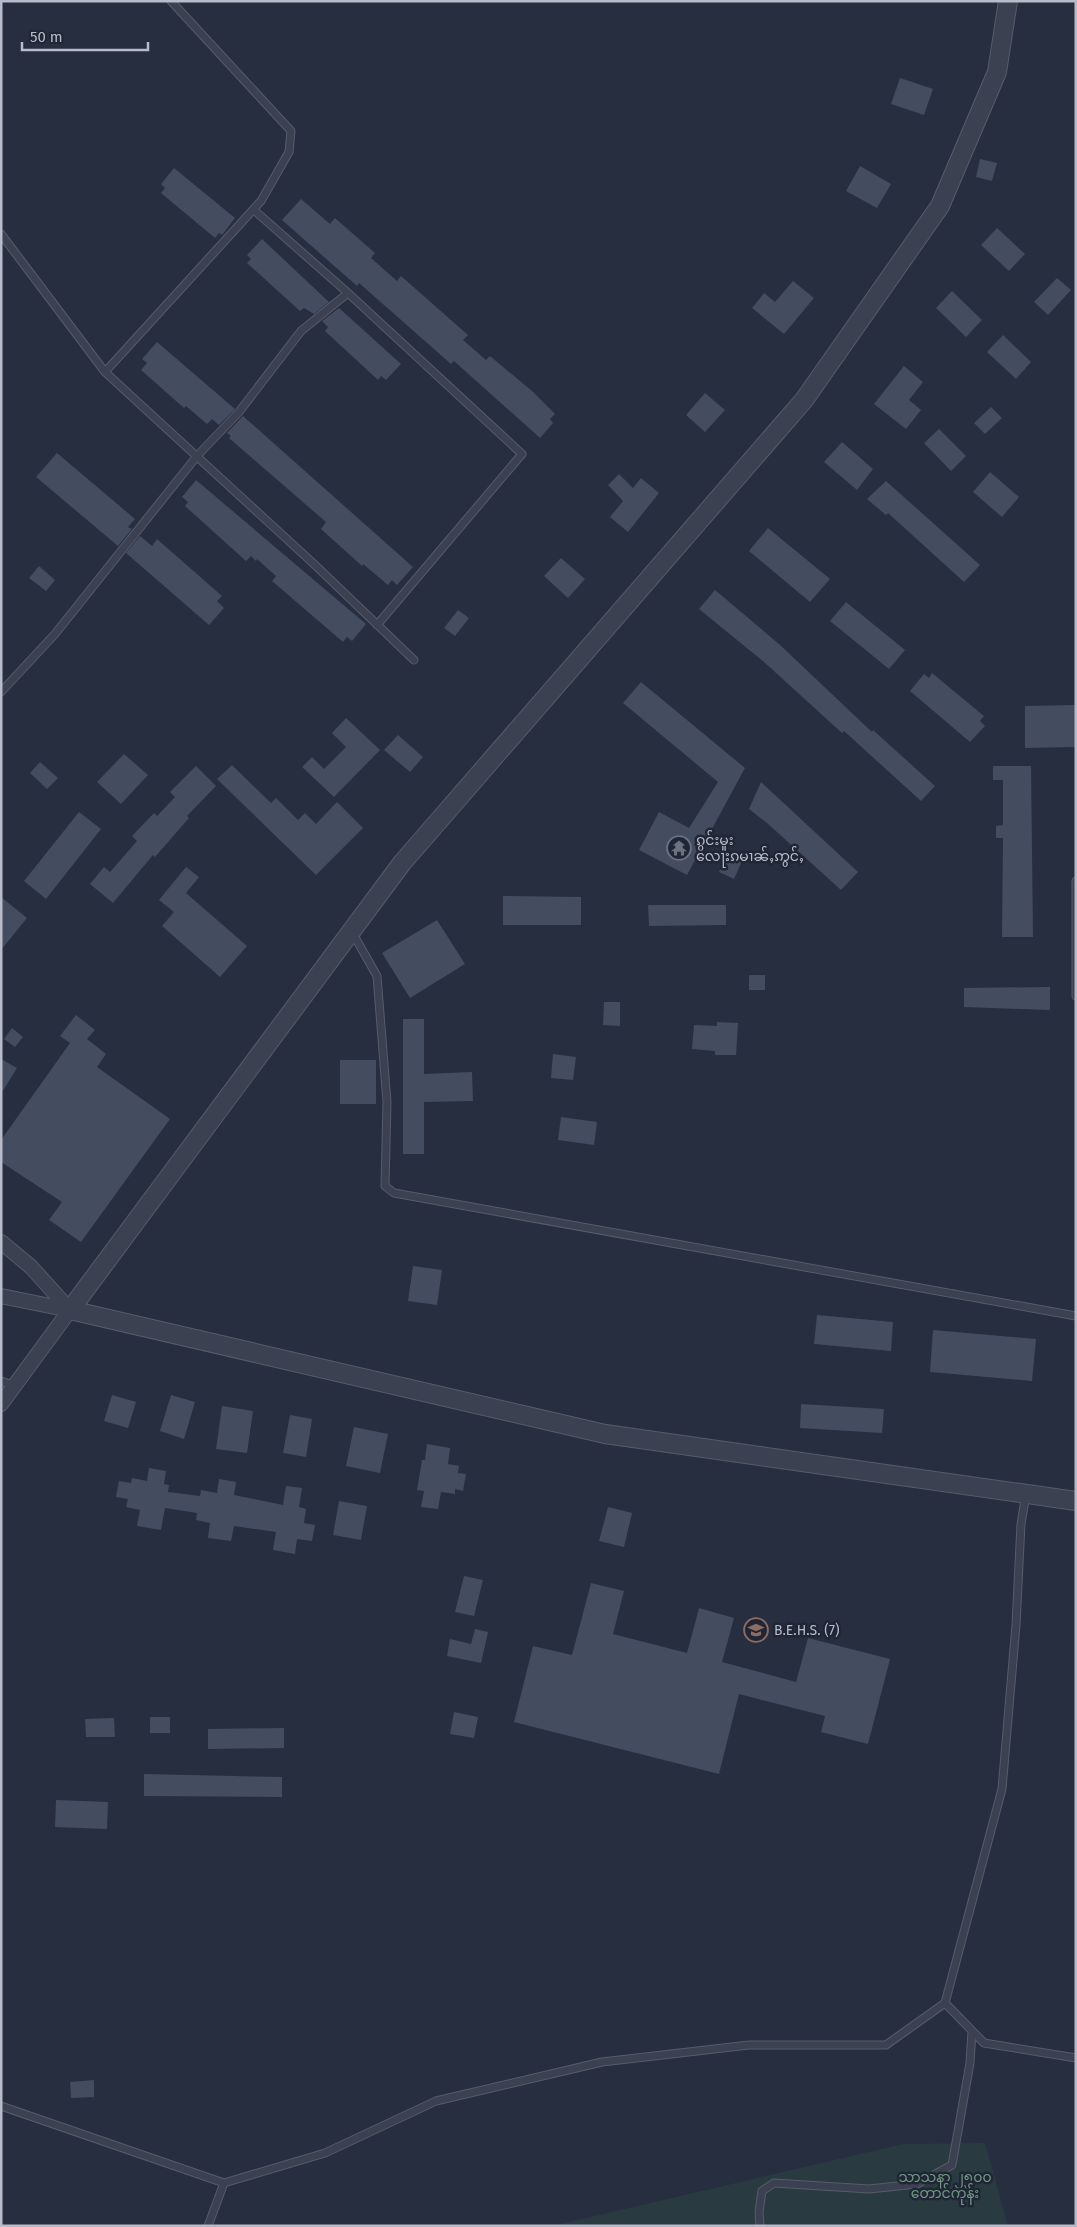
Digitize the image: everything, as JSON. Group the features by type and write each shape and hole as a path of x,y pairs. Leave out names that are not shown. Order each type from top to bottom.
{"street":[{"path":"1,1404 402,863 804,400 940,206 997,72 1008,1"},
{"path":"1,1242 31,1267 70,1310"},
{"path":"1,1296 70,1310 606,1434 1076,1501"}],"lane":[{"path":"105,372 262,201 289,152 291,131 171,1"},
{"path":"254,210 348,293 522,454 377,625"},
{"path":"1,234 105,372 414,660"},
{"path":"1,692 55,634 197,456 239,412 301,330 348,293"},
{"path":"1076,881 1076,996"},
{"path":"351,932 377,976 387,1102 385,1186 394,1193 1076,1316"},
{"path":"1,1381 15,1386"},
{"path":"1,2106 224,2183 325,2153 436,2101 602,2062 749,2045 886,2045 945,2003 1002,1789 1016,1625 1021,1524 1026,1494"},
{"path":"945,2003 984,2043 1076,2058"},
{"path":"760,2226 759,2212 762,2191 774,2183 869,2189 917,2184 952,2165 970,2064 972,2031"},
{"path":"208,2226 224,2183"}],"green space":[{"name":"သာသနာ ၂၅၀၀ တောင်ကုန်း","path":"985,2143 1008,2226 552,2226 903,2144"}],"building":[{"path":"900,78 933,89 924,115 891,104"},
{"path":"980,159 997,163 992,181 976,177"},
{"path":"860,166 891,184 877,208 846,191"},
{"path":"174,168 235,218 222,235 219,233 215,238 161,193 165,188 161,184"},
{"path":"301,199 330,224 335,218 375,253 371,258 397,281 401,276 468,335 463,340 486,360 490,356 532,391 555,414 550,419 553,423 540,438 454,361 451,364 359,283 357,286 282,220"},
{"path":"997,228 1025,254 1009,271 981,245"},
{"path":"262,239 329,302 314,314 304,308 300,311 247,263 251,259 247,255"},
{"path":"1057,278 1071,290 1048,315 1034,302"},
{"path":"793,281 814,298 784,334 752,308 764,293 775,302"},
{"path":"952,291 982,320 966,337 936,308"},
{"path":"339,308 401,364 386,380 381,376 378,380 325,331 328,327 322,321"},
{"path":"1003,335 1031,362 1016,379 987,352"},
{"path":"157,342 235,409 219,425 212,419 207,424 186,406 184,408 141,370 147,363 142,359"},
{"path":"904,366 923,382 909,400 921,410 906,429 874,404"},
{"path":"705,393 725,410 705,432 686,415"},
{"path":"991,407 1002,418 985,434 974,423"},
{"path":"243,416 413,567 397,585 392,580 388,585 363,564 362,566 321,529 326,522 229,438 231,436 227,433"},
{"path":"939,429 966,456 951,471 924,443"},
{"path":"842,442 873,469 857,490 824,462"},
{"path":"57,453 135,519 128,527 132,529 118,546 36,477"},
{"path":"990,472 1019,497 1002,517 973,492"},
{"path":"619,474 633,488 641,478 659,493 628,532 610,517 623,501 608,485"},
{"path":"196,480 366,624 352,641 347,637 343,642 272,581 276,576 257,559 256,561 251,556 246,561 185,506 188,502 182,497"},
{"path":"886,481 980,565 964,582 888,513 886,515 867,499"},
{"path":"768,528 830,579 810,602 749,551"},
{"path":"140,536 152,546 157,539 222,596 217,601 224,608 209,625 126,553"},
{"path":"561,558 585,579 568,598 544,576"},
{"path":"39,566 55,580 46,591 29,578"},
{"path":"715,590 779,644 872,732 873,730 935,786 921,801 844,731 842,733 764,662 699,609"},
{"path":"846,602 905,650 889,669 830,621"},
{"path":"458,610 469,618 455,636 444,628"},
{"path":"932,673 984,716 980,721 985,726 970,742 910,691 924,674 929,678"},
{"path":"641,682 745,768 687,875 639,850 659,812 689,828 718,782 623,703"},
{"path":"1076,705 1076,747 1025,748 1025,706"},
{"path":"346,718 380,750 334,797 302,767 312,757 324,769 346,747 332,733"},
{"path":"398,735 423,757 410,772 384,750"},
{"path":"124,754 148,775 121,804 97,782"},
{"path":"40,762 58,778 47,789 30,773"},
{"path":"232,765 271,803 276,798 298,820 305,813 316,824 337,802 363,828 316,875 217,779"},
{"path":"196,766 216,786 187,816 189,818 155,857 153,855 113,903 90,884 104,867 110,872 137,841 132,836 154,813 157,816 175,797 170,792"},
{"path":"993,766 1031,766 1033,937 1002,937 1003,838 996,838 996,826 1003,825 1003,780 993,780"},
{"path":"761,782 858,872 841,890 749,809"},
{"path":"79,812 101,829 46,899 24,881"},
{"path":"727,854 742,861 734,879 719,872"},
{"path":"186,867 199,877 186,893 247,946 220,977 162,926 174,912 159,900"},
{"path":"503,896 581,897 581,925 503,925"},
{"path":"1,897 27,918 1,950"},
{"path":"648,905 726,905 726,925 649,926"},
{"path":"437,920 465,964 410,998 382,953"},
{"path":"749,975 765,975 765,990 749,990"},
{"path":"1050,987 1050,1010 964,1007 964,988"},
{"path":"604,1002 620,1002 620,1026 603,1025"},
{"path":"76,1015 95,1030 87,1039 106,1054 97,1067 170,1119 81,1242 49,1220 62,1202 1,1162 1,1140 70,1043 60,1036"},
{"path":"403,1019 424,1019 424,1074 472,1072 473,1101 424,1102 424,1154 403,1154"},
{"path":"717,1022 738,1023 736,1055 715,1055 715,1051 692,1049 694,1025 717,1026"},
{"path":"12,1028 23,1037 15,1047 4,1039"},
{"path":"553,1054 576,1057 573,1080 551,1078"},
{"path":"1,1059 17,1068 1,1094"},
{"path":"340,1060 376,1060 376,1104 340,1104"},
{"path":"561,1117 597,1122 594,1145 558,1140"},
{"path":"413,1266 442,1270 437,1305 408,1301"},
{"path":"817,1315 893,1322 891,1351 814,1344"},
{"path":"933,1330 1036,1339 1032,1381 930,1372"},
{"path":"112,1395 136,1402 128,1428 104,1421"},
{"path":"171,1395 195,1402 184,1439 160,1431"},
{"path":"801,1404 884,1409 882,1433 800,1428"},
{"path":"222,1406 253,1411 247,1453 216,1449"},
{"path":"290,1415 312,1419 306,1457 283,1453"},
{"path":"354,1427 388,1434 380,1473 346,1466"},
{"path":"427,1444 450,1448 448,1464 459,1466 458,1473 466,1474 463,1491 455,1489 455,1494 441,1492 438,1509 421,1507 424,1491 417,1490"},
{"path":"149,1468 166,1471 164,1484 169,1485 168,1492 200,1496 201,1490 217,1493 219,1479 236,1482 234,1495 283,1505 286,1486 302,1488 299,1507 306,1509 304,1523 315,1525 312,1541 297,1539 295,1554 273,1550 276,1532 234,1526 231,1541 208,1538 210,1523 196,1520 197,1513 165,1508 161,1530 137,1526 140,1510 126,1507 128,1499 116,1497 119,1481 131,1483 132,1478 147,1481"},
{"path":"339,1501 367,1506 361,1540 333,1535"},
{"path":"608,1507 632,1513 624,1547 599,1541"},
{"path":"464,1576 483,1580 474,1616 455,1612"},
{"path":"591,1583 624,1591 613,1634 687,1653 699,1608 734,1618 722,1662 796,1682 808,1638 890,1659 868,1744 821,1732 825,1716 739,1694 719,1774 514,1722 533,1646 572,1655"},
{"path":"475,1629 488,1632 481,1663 447,1656 450,1639 471,1644"},
{"path":"454,1712 478,1717 474,1738 450,1734"},
{"path":"150,1717 170,1717 170,1733 150,1733"},
{"path":"114,1718 115,1737 86,1737 85,1719"},
{"path":"284,1728 284,1748 208,1749 208,1729"},
{"path":"144,1774 282,1777 282,1797 144,1796"},
{"path":"56,1800 108,1802 107,1829 55,1827"},
{"path":"94,2080 94,2097 71,2098 70,2082"}],"place":[{"name":"ၵွင်းမူး လေႃးၵမၢၼ်ႇဢွင်ႇ","path":"679,848"},
{"name":"B.E.H.S. (7)","path":"756,1630"}]}
